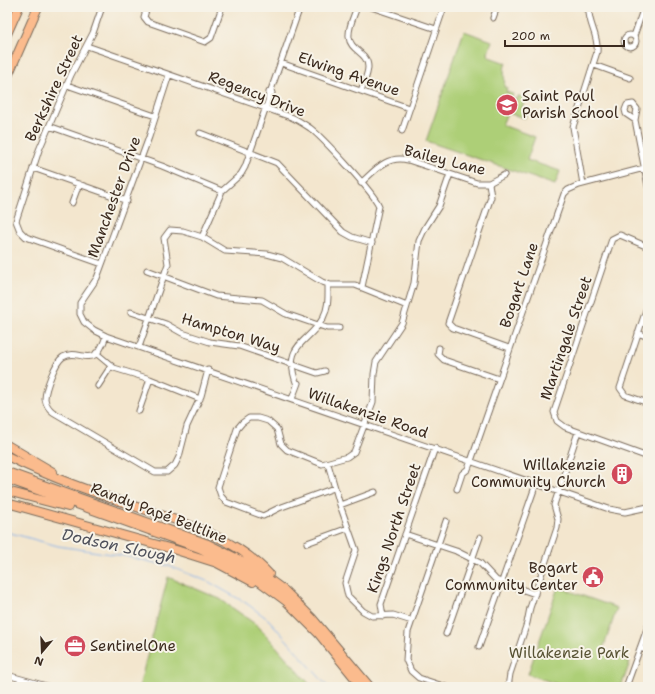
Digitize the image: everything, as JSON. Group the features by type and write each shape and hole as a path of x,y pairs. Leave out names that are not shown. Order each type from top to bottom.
{"highway":[{"path":"8,32 19,7"},
{"path":"7,78 38,7"},
{"path":"7,445 30,460 77,486"},
{"path":"7,456 52,477 208,533 252,558 268,573 276,584"},
{"name":"Randy Papé Beltline","path":"7,472 208,544 248,564 276,584 312,618 370,687"},
{"name":"Randy Papé Beltline","path":"7,479 200,548 241,568 286,601 319,634 362,687"},
{"path":"7,491 74,508 92,510"},
{"path":"7,502 176,550 236,572 284,604 344,664"}],"street":[{"name":"Berkshire Street","path":"102,7 87,46 67,85 49,126 33,168 24,199 16,216 16,224 20,231 29,238 102,264"},
{"path":"147,7 144,17 148,22 205,42 211,38 221,7"},
{"path":"202,237 222,191 243,172 268,101 269,92 281,63 300,7"},
{"path":"358,7 349,35 352,45 363,54 368,62 368,70 360,91"},
{"path":"371,7 436,29"},
{"path":"402,131 444,7"},
{"path":"493,18 497,7"},
{"path":"581,7 588,8 598,39 594,65 573,127 583,184 646,167"},
{"path":"634,36 644,7"},
{"name":"Regency Drive","path":"87,46 291,117 309,127 375,198 379,206 362,287"},
{"name":"Elwing Avenue","path":"281,63 409,108"},
{"path":"594,65 630,78"},
{"name":"Manchester Drive","path":"84,322 80,314 80,303 94,284 127,201 169,75"},
{"path":"67,85 155,116"},
{"path":"634,120 646,167 648,186"},
{"path":"49,126 222,191"},
{"path":"200,133 251,152 280,165 343,232 352,237 372,242"},
{"name":"Bailey Lane","path":"361,183 381,164 399,159 408,160 477,183 489,183 504,175"},
{"path":"33,168 127,201"},
{"path":"334,488 279,508 264,516 226,502 220,493 219,483 237,429 242,422 249,418 258,418 273,424 278,431 281,444 290,452 320,464 328,464 347,457 354,452 373,399 376,362 381,352 398,329 415,280 420,241 425,228 439,206 450,174"},
{"path":"489,183 491,192 490,199 449,319 449,326 509,348"},
{"path":"72,204 79,184"},
{"name":"Bogart Lane","path":"457,489 463,473 468,469 471,462 509,348 562,198 568,190 583,184"},
{"path":"139,347 164,276 168,260 163,239 167,229 178,229 202,237 225,252 267,254 282,258 318,280 328,284 350,284 362,287 407,306"},
{"name":"Martingale Street","path":"648,247 620,235 615,236 612,240 554,410 559,423 578,432 648,457"},
{"path":"146,270 216,296 265,301 284,313 319,325 339,328"},
{"path":"292,399 297,385 297,373 293,367 297,346 319,325 327,308 328,284"},
{"path":"648,304 620,388 625,395 648,403"},
{"name":"Hampton Way","path":"131,312 167,325 182,333 210,342 239,346 293,367 318,373 325,371"},
{"name":"Willakenzie Road","path":"84,322 94,330 106,336 435,448 558,492 617,511 630,512 648,507"},
{"path":"638,333 648,337"},
{"path":"106,336 102,347 96,353 86,357 68,355 59,360 55,366 46,393 47,406 53,412 150,470 168,475 177,460 187,426 200,400 208,370"},
{"path":"439,348 438,354 444,360 499,380"},
{"path":"96,353 111,366 150,379 200,400"},
{"path":"98,386 111,366"},
{"path":"139,411 150,379"},
{"path":"508,687 510,671 557,528 558,519 553,506 578,432"},
{"name":"Kings North Street","path":"383,616 381,604 435,448"},
{"path":"328,464 334,488 356,550 346,583 346,591 351,600 367,614 375,617 393,614 412,621"},
{"path":"479,647 536,484"},
{"path":"340,505 375,492"},
{"path":"446,521 408,635 407,663 415,675 433,685 446,687"},
{"path":"307,543 348,528"},
{"path":"405,534 456,551 480,563 494,579 535,594"},
{"path":"446,634 480,537"},
{"path":"626,687 648,626"},
{"path":"640,648 648,651"},
{"path":"7,675 50,687"}],"green space":[{"name":"Saint Paul Parish School","path":"464,31 492,41 488,53 489,57 506,63 504,69 504,87 507,88 506,92 513,94 512,98 517,100 518,96 525,98 522,109 527,111 525,118 507,113 502,125 535,137 527,160 560,171 555,185 426,141"},
{"path":"168,577 220,599 258,626 312,687 141,687 140,683"},
{"name":"Willakenzie Park","path":"558,587 617,608 602,652 630,662 621,687 565,687 528,674"}],"waterway":[{"name":"Dodson Slough","path":"7,532 58,546 125,556 169,566 209,582 246,603 269,620 328,687"}],"place":[{"name":"Saint Paul Parish School","path":"507,105"},
{"name":"Willakenzie Community Church","path":"622,474"},
{"name":"Bogart Community Center","path":"593,577"},
{"name":"SentinelOne","path":"75,646"}]}
